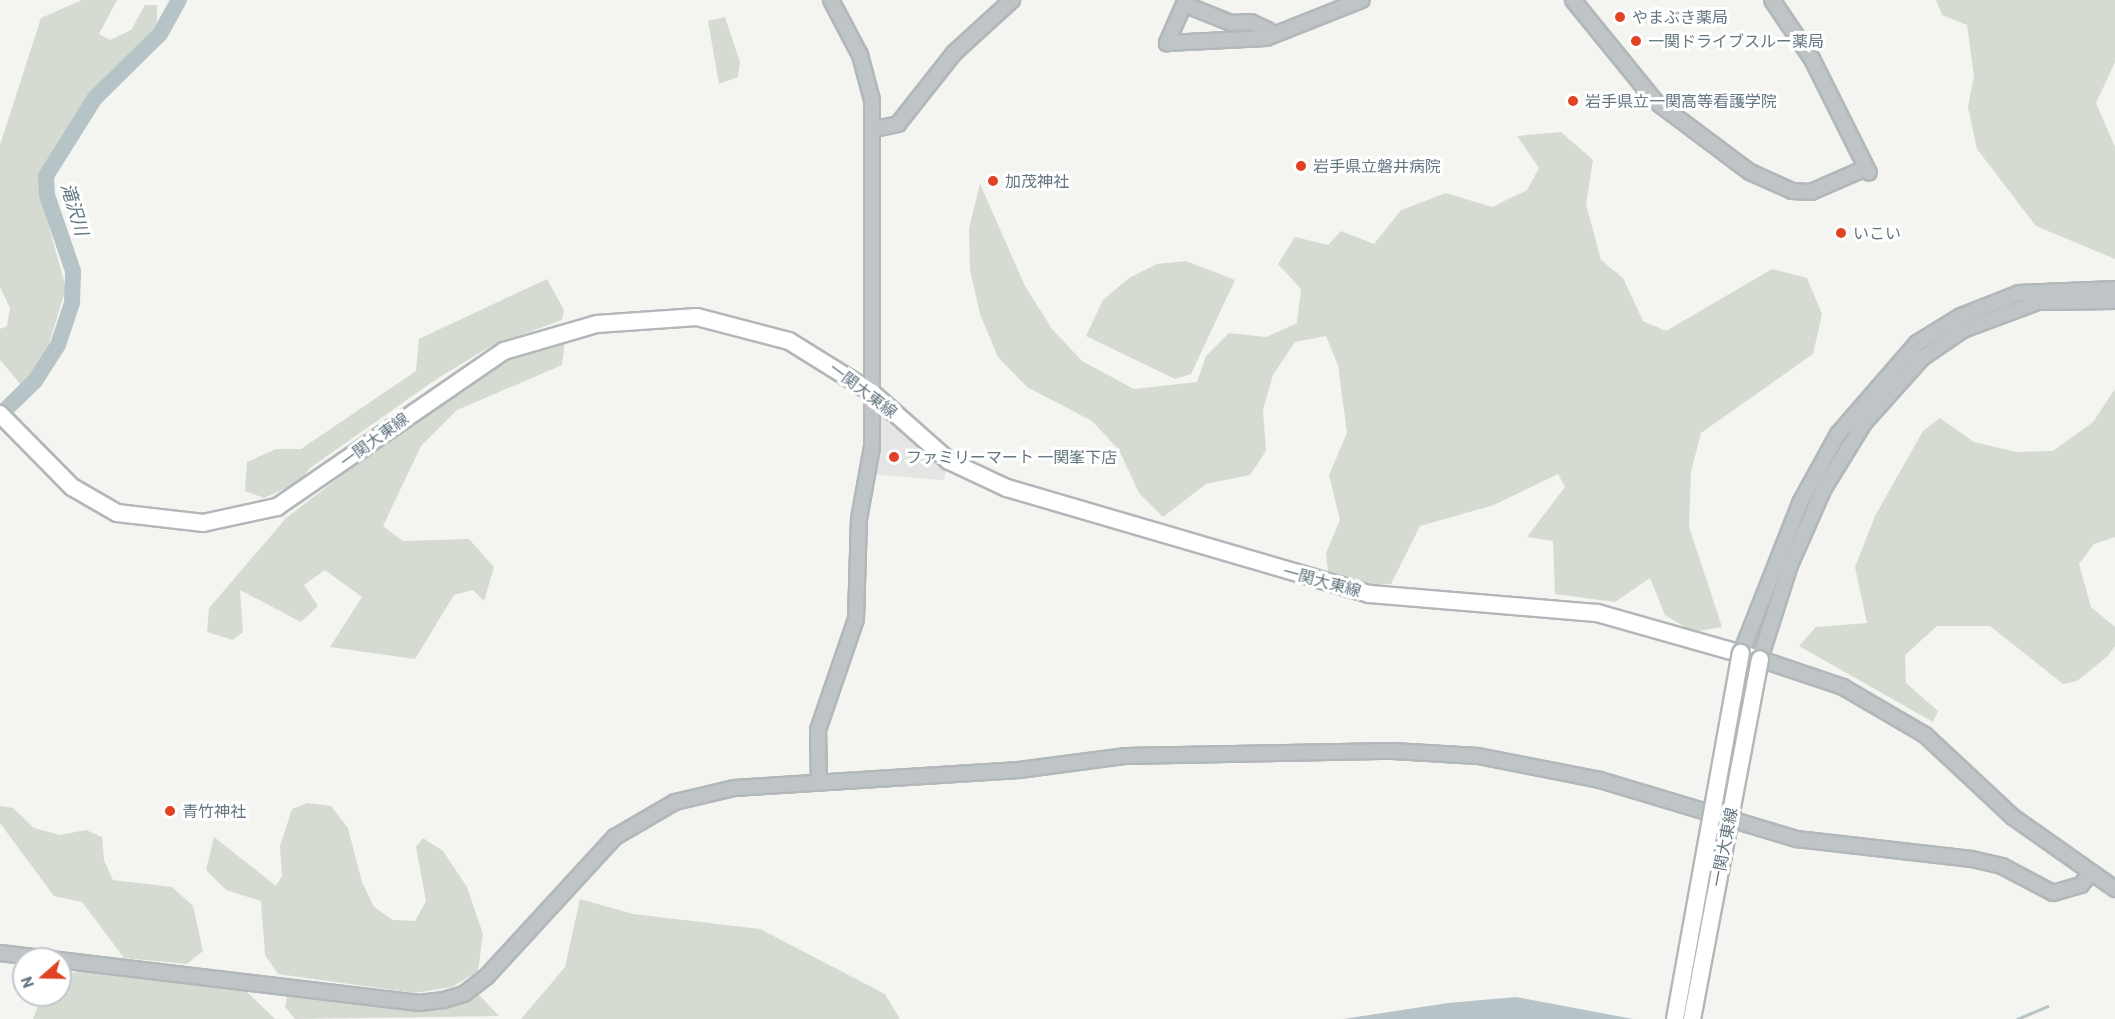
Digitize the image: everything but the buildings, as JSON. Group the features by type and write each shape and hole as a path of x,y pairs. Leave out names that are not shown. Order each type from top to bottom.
{"main road":[{"name":"一関大東線","path":"0,414 29,447 72,487 117,513 203,523 277,507 504,351 597,324 697,318 747,326 789,341 871,392 950,461 982,479 1230,556 1370,594 1597,613 1760,659 1692,1019"},
{"name":"一関大東線","path":"1675,1019 1741,654"}],"street":[{"path":"819,782 818,730 860,597 858,539 872,447 875,129 868,76 831,0"},
{"path":"875,129 898,124 954,53 1012,0"},
{"path":"1266,38 1268,30 1251,22 1231,23 1184,4 1167,43 1211,36 1266,38 1362,0"},
{"path":"1573,0 1655,101 1750,172 1792,191 1811,192 1867,170 1812,59 1772,0"},
{"path":"1741,654 1800,503 1838,434 1917,344 1961,316 2019,293 2115,289"},
{"path":"2115,301 2038,302 1963,330 1922,358 1864,423 1824,488 1790,565 1760,659 1843,687 1925,735 2013,817 2115,889"},
{"path":"0,953 419,1003 444,1000 464,994 487,976 578,873 615,837 654,811 698,794 819,782 1019,770 1159,755 1393,751 1478,756 1600,780 1797,839 1982,861 2053,893 2081,885 2091,872"}],"shaded area":[{"path":"82,0 117,0 99,34 110,40 131,30 145,5 157,5 157,23 131,63 80,110 48,158 39,181 41,198 66,288 45,357 22,386 0,360 0,329 7,326 10,308 0,287 0,145 41,18"},
{"path":"1936,0 2115,0 2115,62 2096,103 2115,147 2115,259 2036,226 1977,149 1968,107 1974,76 1967,25 1942,15"},
{"path":"725,17 740,62 738,77 719,84 708,21"},
{"path":"1561,132 1593,160 1586,204 1601,260 1623,278 1643,321 1666,331 1772,269 1807,278 1822,314 1813,354 1701,433 1691,472 1689,527 1722,627 1693,632 1665,615 1650,578 1615,602 1555,594 1553,541 1527,537 1565,487 1558,474 1494,505 1420,526 1391,584 1359,586 1328,571 1326,553 1340,520 1329,475 1347,433 1338,365 1326,336 1295,342 1273,375 1263,410 1266,451 1250,475 1206,484 1163,517 1139,493 1119,450 1092,421 1027,387 998,357 980,314 970,270 969,228 980,184 1025,286 1052,329 1082,361 1134,389 1197,382 1206,356 1229,333 1266,337 1297,323 1301,289 1278,264 1295,237 1328,245 1341,231 1374,244 1401,210 1446,193 1492,207 1527,190 1539,168 1517,136"},
{"path":"1186,261 1235,280 1191,374 1175,379 1086,336 1103,300 1129,278 1157,264"},
{"path":"547,279 564,310 562,320 491,346 438,378 310,468 299,482 264,498 245,491 247,462 276,449 301,449 416,371 419,339"},
{"path":"566,334 562,365 457,410 421,446 383,526 403,541 469,539 494,567 484,601 473,590 454,595 415,659 330,647 362,597 325,570 304,585 318,606 301,622 240,590 243,632 233,640 207,632 209,608 286,518 494,359"},
{"path":"2115,389 2115,537 2094,544 2079,564 2091,607 2115,627 2115,646 2108,656 2077,681 2063,684 1990,626 1937,626 1905,655 1906,683 1938,711 1933,722 1799,646 1816,627 1867,623 1855,567 1875,516 1923,431 1940,418 1974,442 2016,452 2053,451 2093,422"},
{"path":"886,412 947,468 944,480 879,475 874,470 877,415"},
{"path":"307,803 331,806 348,828 362,882 374,907 393,920 415,921 426,901 416,847 423,838 443,851 467,887 483,934 478,971 452,987 414,993 278,974 265,955 261,901 226,890 206,870 214,837 276,886 282,876 280,846 292,809"},
{"path":"0,806 13,808 34,828 60,835 86,830 102,837 104,860 113,880 172,887 193,906 203,951 187,964 124,958 82,902 54,896 0,823"},
{"path":"580,899 633,914 760,929 885,994 900,1019 521,1019 565,967"},
{"path":"85,971 245,990 275,1019 33,1019 38,1007 72,1007 72,973"},
{"path":"289,987 422,1011 452,1007 479,995 499,1016 295,1019 285,1007"},
{"path":"1516,997 1633,1019 1343,1019 1448,1003"}],"waterway":[{"name":"滝沢川","path":"0,415 35,381 58,345 72,303 73,271 47,195 46,176 95,98 160,34 179,0"},
{"path":"2017,1019 2047,1006"}],"place":[{"name":"やまぶき薬局","path":"1620,17"},
{"name":"一関ドライブスルー薬局","path":"1636,41"},
{"name":"岩手県立一関高等看護学院","path":"1573,101"},
{"name":"岩手県立磐井病院","path":"1301,166"},
{"name":"加茂神社","path":"993,181"},
{"name":"いこい","path":"1841,233"},
{"name":"ファミリーマート 一関峯下店","path":"894,457"},
{"name":"青竹神社","path":"170,811"}]}
